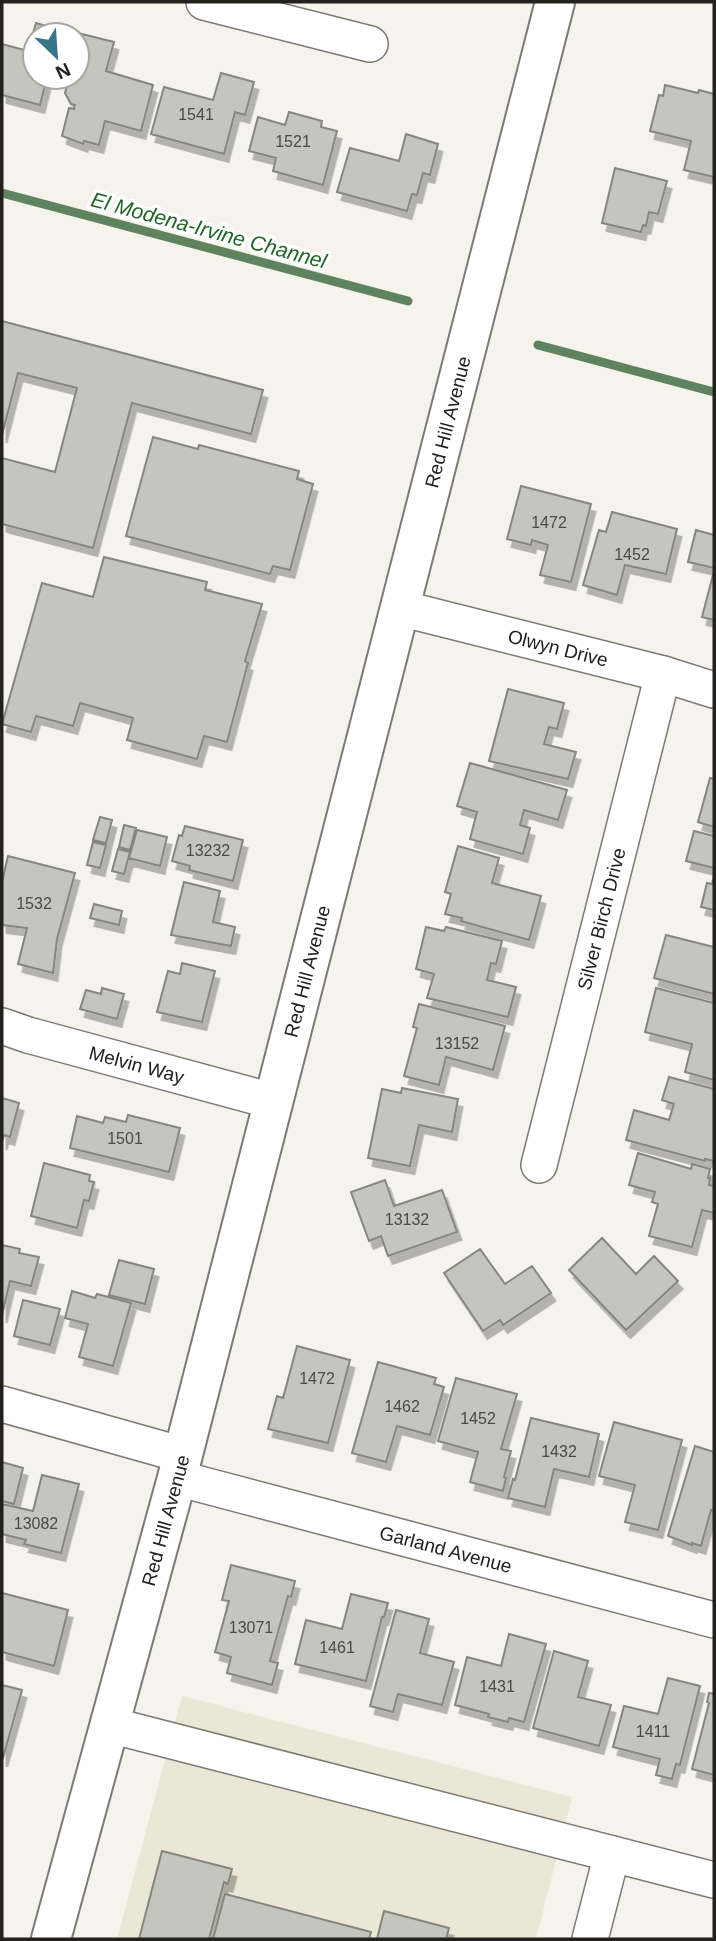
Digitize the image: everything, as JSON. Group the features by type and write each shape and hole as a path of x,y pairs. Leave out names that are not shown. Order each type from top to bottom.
{"main road":[{"name":"Red Hill Avenue","path":"51,1939 180,1466 555,2"}],"street":[{"path":"204,2 370,44"},
{"name":"Olwyn Drive","path":"400,608 663,674 714,690"},
{"name":"Silver Birch Drive","path":"539,1166 663,674"},
{"name":"Melvin Way","path":"2,1026 272,1101"},
{"name":"Garland Avenue","path":"2,1404 180,1466 714,1620"},
{"path":"110,1725 714,1880"},
{"path":"590,1939 612,1854"}],"shaded area":[{"path":"182,1696 572,1797 536,1939 117,1939"}],"building":[{"path":"91,36 114,42 106,71 153,85 141,131 105,121 99,145 84,141 83,144 62,136 69,108 74,109 75,105 71,104 65,93 91,91"},
{"path":"2,44 21,49 21,91 44,91 40,105 2,95"},
{"path":"221,73 254,82 245,115 235,112 224,154 151,134 164,87 213,100"},
{"path":"665,85 714,94 714,177 684,170 691,141 650,131 659,95 663,96"},
{"path":"289,112 322,121 321,127 337,131 323,185 273,171 276,158 249,151 258,117 285,125"},
{"path":"406,134 438,144 430,175 423,173 417,195 412,194 407,211 337,192 350,148 399,161"},
{"path":"615,168 667,181 658,214 649,212 646,226 643,225 641,232 602,223"},
{"path":"2,321 263,390 251,434 132,403 93,548 2,524 2,458 55,472 77,388 18,373 2,435"},
{"path":"153,437 198,449 199,445 299,471 297,479 313,484 290,570 273,566 270,574 126,536"},
{"path":"521,486 591,504 571,582 540,575 548,545 532,540 531,545 507,539"},
{"path":"612,512 677,529 666,574 625,565 617,595 583,585 599,530 606,532"},
{"path":"696,530 714,535 714,568 688,562"},
{"path":"104,557 207,582 205,590 262,604 245,661 248,663 227,742 204,736 197,759 127,740 133,718 80,703 73,726 36,716 31,732 2,724 42,583 93,597"},
{"path":"714,571 714,620 702,617"},
{"path":"508,689 564,703 557,729 549,727 544,744 576,752 568,779 489,761"},
{"path":"470,763 567,790 558,820 524,810 520,825 530,828 523,854 470,839 477,812 457,806"},
{"path":"710,778 714,779 714,827 698,822"},
{"path":"100,817 112,820 106,843 93,840"},
{"path":"124,825 136,828 130,850 119,847"},
{"path":"185,826 243,840 233,881 189,870 190,866 172,861 179,835 182,836"},
{"path":"137,830 167,837 160,866 129,858"},
{"path":"694,831 714,836 714,868 686,861"},
{"path":"93,842 106,845 100,868 87,865"},
{"path":"458,846 499,858 492,883 541,896 529,940 445,914 451,894 445,892"},
{"path":"118,849 130,852 124,874 112,871"},
{"path":"8,856 75,873 57,939 53,973 18,964 27,928 2,925 2,882"},
{"path":"714,876 714,910 701,907 707,883 712,884"},
{"path":"184,882 220,891 213,922 235,927 231,946 171,935"},
{"path":"94,904 122,911 119,925 90,918"},
{"path":"426,927 444,931 446,927 502,941 496,964 491,963 487,980 516,987 508,1017 427,998 434,974 416,969"},
{"path":"666,935 714,947 714,994 654,978"},
{"path":"182,963 215,971 202,1022 157,1012 168,971 180,974"},
{"path":"102,988 124,994 117,1019 80,1009 86,990 101,994"},
{"path":"656,988 714,1003 714,1080 685,1072 692,1044 645,1032"},
{"path":"419,1004 505,1026 493,1070 446,1057 439,1085 404,1076 417,1028 413,1027"},
{"path":"669,1077 714,1089 714,1161 626,1140 634,1110 669,1120 674,1104 662,1100"},
{"path":"402,1088 458,1099 452,1132 419,1125 410,1166 368,1158 382,1089 401,1093"},
{"path":"2,1098 19,1103 10,1137 4,1135 2,1142"},
{"path":"128,1115 180,1128 169,1172 70,1148 77,1116 103,1123 105,1117 126,1122"},
{"path":"638,1153 691,1169 692,1164 710,1169 708,1178 709,1185 714,1186 714,1213 702,1210 692,1247 649,1236 658,1204 652,1202 655,1192 629,1185"},
{"path":"44,1163 90,1175 89,1181 94,1182 89,1201 84,1200 77,1228 31,1216"},
{"path":"385,1180 394,1206 442,1190 457,1232 388,1256 381,1236 369,1241 351,1192"},
{"path":"602,1238 636,1274 654,1256 678,1281 626,1330 569,1270"},
{"path":"2,1245 20,1249 19,1253 39,1257 31,1286 10,1281 2,1315"},
{"path":"480,1249 505,1284 532,1266 551,1293 503,1325 500,1320 483,1331 444,1273"},
{"path":"119,1260 154,1269 145,1304 109,1295"},
{"path":"72,1291 95,1298 97,1294 131,1303 113,1366 79,1357 88,1324 65,1318"},
{"path":"23,1300 60,1309 50,1345 14,1336"},
{"path":"297,1346 350,1360 328,1443 268,1429 277,1396 283,1398"},
{"path":"378,1362 436,1378 434,1384 444,1387 430,1435 397,1426 386,1462 352,1453"},
{"path":"456,1378 517,1394 501,1449 511,1451 503,1491 470,1482 478,1452 438,1441"},
{"path":"531,1418 599,1434 589,1477 554,1469 545,1507 508,1498"},
{"path":"614,1422 682,1440 658,1530 625,1522 635,1485 599,1476"},
{"path":"695,1446 714,1452 714,1511 711,1510 701,1546 668,1536"},
{"path":"2,1462 23,1468 14,1504 2,1501"},
{"path":"42,1475 79,1484 61,1553 24,1544 26,1540 2,1534 2,1504 33,1511"},
{"path":"231,1565 295,1581 291,1597 288,1596 270,1661 278,1663 272,1685 227,1673 231,1657 215,1652 229,1601 222,1600"},
{"path":"2,1593 68,1610 54,1666 2,1652"},
{"path":"351,1594 388,1603 366,1681 295,1664 306,1620 342,1629"},
{"path":"396,1610 429,1619 420,1653 454,1662 442,1705 398,1694 393,1712 370,1706"},
{"path":"509,1634 546,1644 524,1722 509,1718 508,1722 455,1705 467,1657 501,1666"},
{"path":"554,1651 588,1661 578,1697 611,1705 599,1746 533,1728"},
{"path":"668,1678 700,1686 680,1765 676,1764 672,1779 656,1775 660,1759 613,1747 624,1706 658,1714"},
{"path":"2,1685 22,1690 3,1758 2,1758"},
{"path":"709,1693 714,1694 714,1775 692,1769 709,1703"},
{"path":"162,1851 232,1869 228,1884 224,1882 209,1939 139,1939"},
{"path":"225,1894 371,1932 369,1939 213,1939"},
{"path":"384,1911 449,1928 446,1939 377,1939"}],"waterway":[{"name":"El Modena-Irvine Channel","path":"2,193 408,301"},
{"name":"El Modena-Irvine Channel","path":"538,345 714,392"}]}
